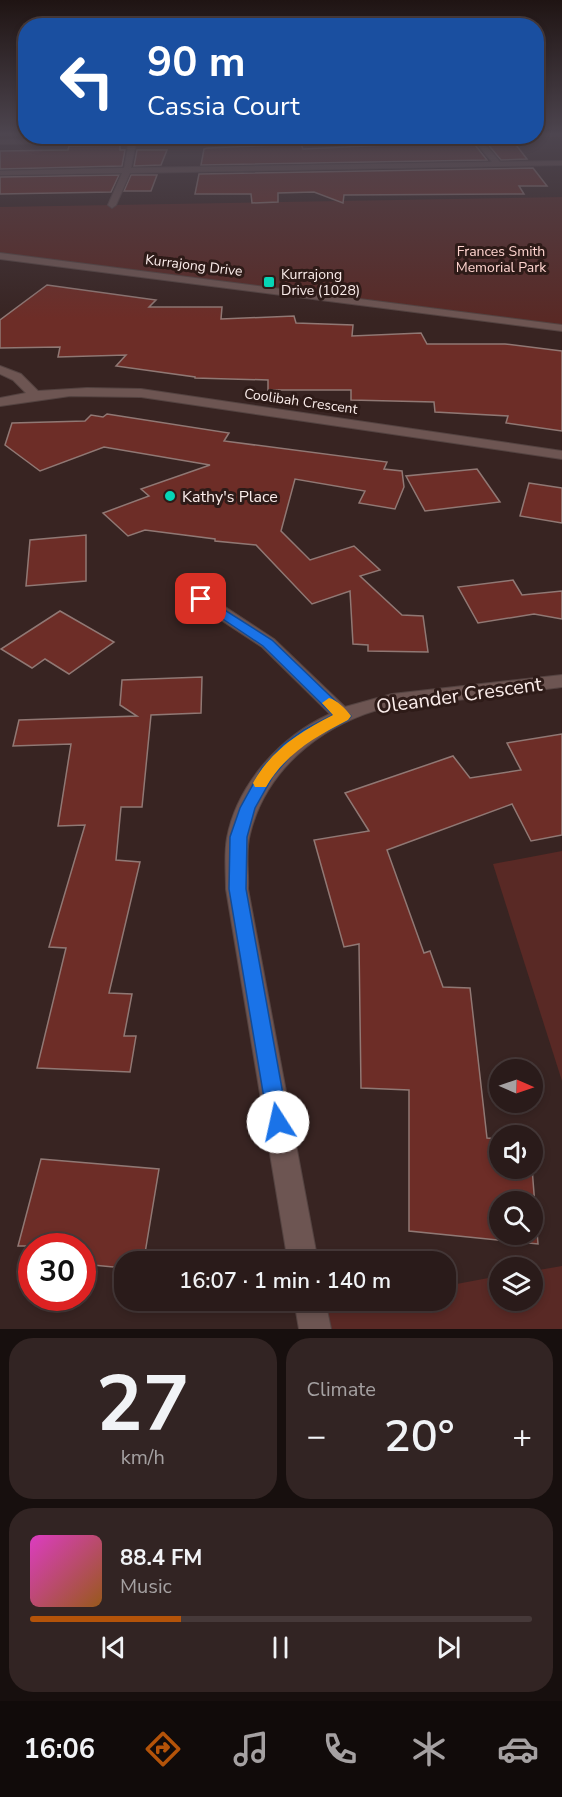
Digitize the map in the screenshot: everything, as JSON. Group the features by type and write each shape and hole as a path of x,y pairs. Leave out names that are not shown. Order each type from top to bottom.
{"street":[{"path":"112,205 116,195"},
{"name":"Kurrajong Drive","path":"0,256 562,328"},
{"path":"0,370 17,377 34,394"},
{"name":"Coolibah Crescent","path":"0,402 34,394 79,390 141,393 562,455"},
{"path":"201,599 268,643 343,716"},
{"name":"Oleander Crescent","path":"301,1251 237,889 238,837 248,808 267,772 288,749 309,733 343,716 373,705 562,681"},
{"path":"311,1311 315,1329"}],"green space":[{"name":"Frances Smith Memorial Park","path":"562,197 562,328 0,256 0,207"},
{"path":"562,851 562,1081 493,864"},
{"path":"562,1266 562,1329 315,1329 311,1311 456,1311 456,1284 489,1278 489,1311 543,1311 543,1269"}],"building":[{"path":"251,195 278,195 278,202 252,203"},
{"path":"322,195 344,195 343,203"},
{"path":"47,285 156,300 149,307 222,307 221,319 294,316 296,323 353,325 352,336 421,333 427,344 505,344 562,351 562,431 506,423 508,416 435,412 434,402 351,400 351,390 268,390 268,380 195,378 116,366 126,355 58,357 60,347 0,348 0,320"},
{"path":"107,414 229,433 224,441 387,462 384,469 402,471 404,487 395,509 359,503 365,491 295,479 281,531 310,560 354,546 380,570 360,576 402,615 423,616 428,652 368,651 368,645 353,644 350,591 312,604 256,545 145,530 128,536 103,513 149,496 141,489 210,465 104,447 40,471 5,445 12,423 85,421 91,415 103,417"},
{"path":"477,469 500,502 425,511 406,476"},
{"path":"529,483 562,488 562,523 520,516"},
{"path":"86,535 86,581 26,586 30,540"},
{"path":"513,580 522,595 562,591 562,619 534,614 478,623 458,587"},
{"path":"60,611 114,642 69,674 45,659 32,668 1,649"},
{"path":"202,677 201,713 151,715 142,807 121,807 116,860 140,862 109,993 132,994 124,1036 136,1036 130,1072 37,1068 66,948 49,947 85,825 58,826 71,744 13,746 19,720 137,716 120,705 122,680"},
{"path":"562,734 562,835 531,841 512,804 387,850 424,953 430,951 443,987 470,988 487,1138 489,1138 489,1179 533,1179 534,1191 489,1191 489,1239 409,1231 409,1090 361,1088 359,944 344,947 314,840 369,831 345,793 453,756 470,778 521,770 507,743"},
{"path":"41,1159 159,1169 145,1251 114,1251 114,1267 96,1265 96,1233 21,1233"}],"slow traffic":[{"path":"261,783 267,772 288,749 309,733 343,716 329,703"}],"place":[{"name":"Kurrajong Drive (1028)","path":"269,282"},
{"name":"Kathy's Place","path":"170,496"}],"route":[{"path":"201,599 268,643 343,716 309,733 288,749 267,772 248,808 238,837 237,889 278,1122"}]}
